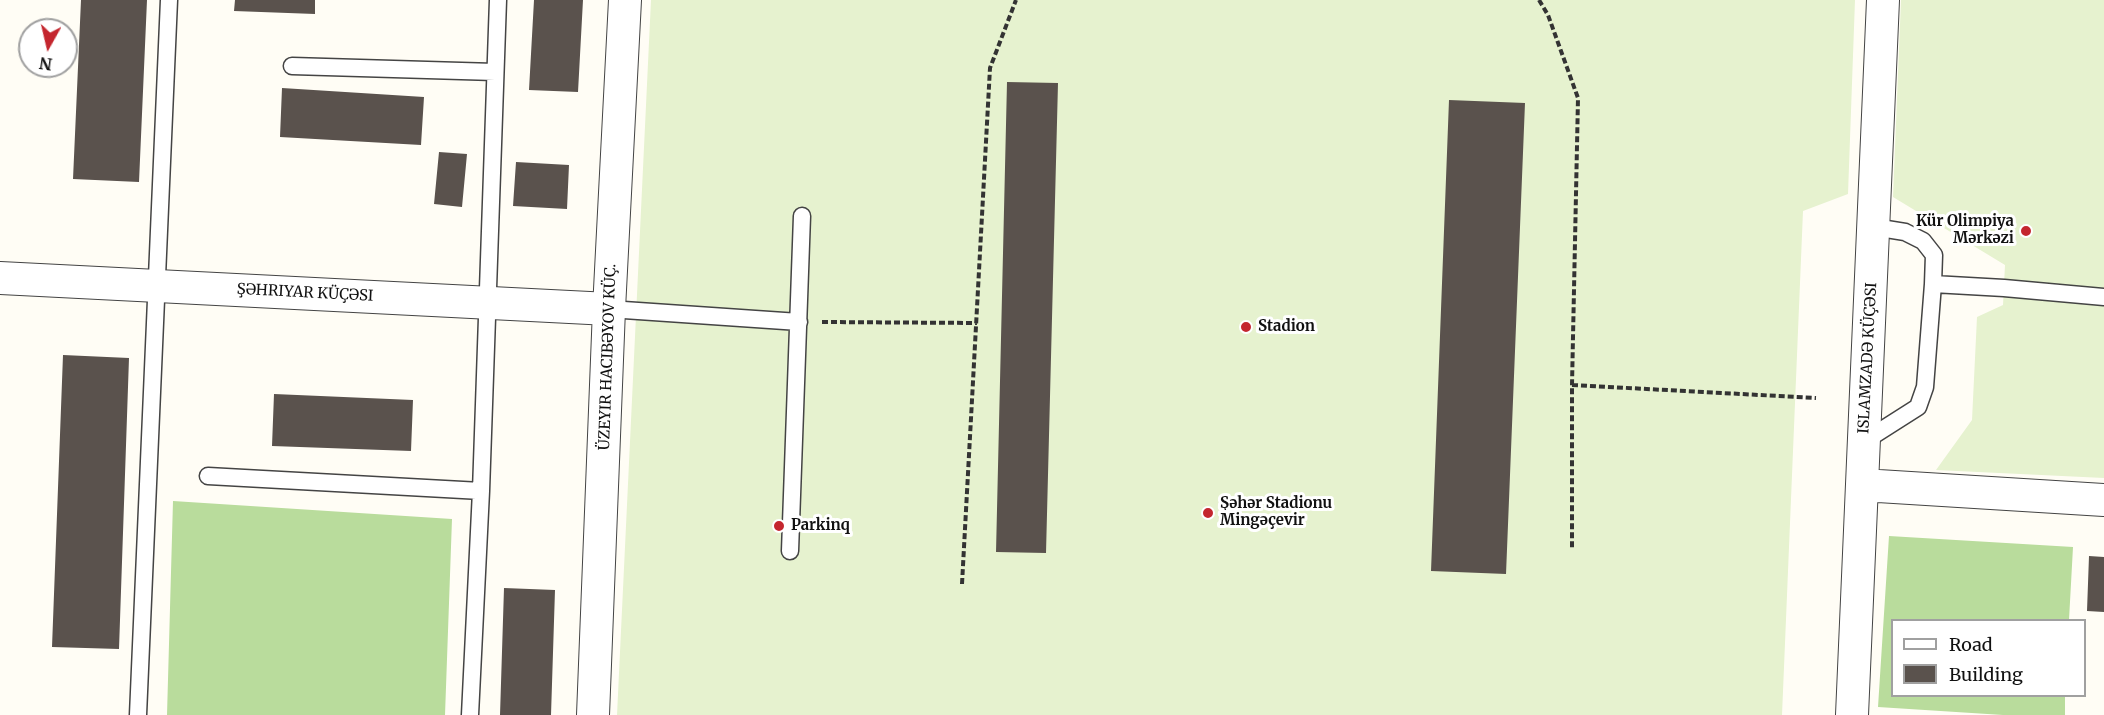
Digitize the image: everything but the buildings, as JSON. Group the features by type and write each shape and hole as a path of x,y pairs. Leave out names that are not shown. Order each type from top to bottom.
{"street":[{"path":"593,715 609,309 625,0"},
{"name":"ISLAMZADƏ KÜÇƏSI","path":"1852,715 1883,0"},
{"name":"ŞƏHRIYAR KÜÇƏSI","path":"0,278 609,309"},
{"path":"1862,485 2104,500"}],"lane":[{"path":"138,715 169,0"},
{"path":"470,715 481,491 498,0"},
{"path":"292,66 495,72"},
{"path":"790,551 802,216"},
{"path":"1863,442 1918,407 1925,387 1933,284 1934,255 1923,241 1905,232 1874,227"},
{"path":"1933,284 2104,297"},
{"path":"609,309 799,322"},
{"path":"208,476 481,491"}],"path":[{"path":"962,584 990,68 1016,0"},
{"path":"1539,0 1548,15 1578,98 1572,385 1572,550"},
{"path":"799,322 977,323"},
{"path":"1572,385 1816,398"}],"green space":[{"name":"Şəhər Stadionu Mingəçevir","path":"651,0 1855,0 1848,194 1803,211 1782,715 617,715"},
{"name":"Kür Olimpiya Mərkəzi","path":"1901,0 2104,0 2104,478 1936,470 1972,420 1977,317 2003,305 2005,265 1893,197"},
{"path":"173,501 452,519 445,715 167,715"},
{"path":"1889,536 2073,547 2069,619 1891,619 1891,697 2065,697 2065,715 2003,715 1878,707"}],"place":[{"name":"Kür Olimpiya Mərkəzi","path":"2026,231"},
{"name":"Stadion","path":"1246,327"},
{"name":"Şəhər Stadionu Mingəçevir","path":"1208,513"},
{"name":"Parkinq","path":"779,526"}]}
